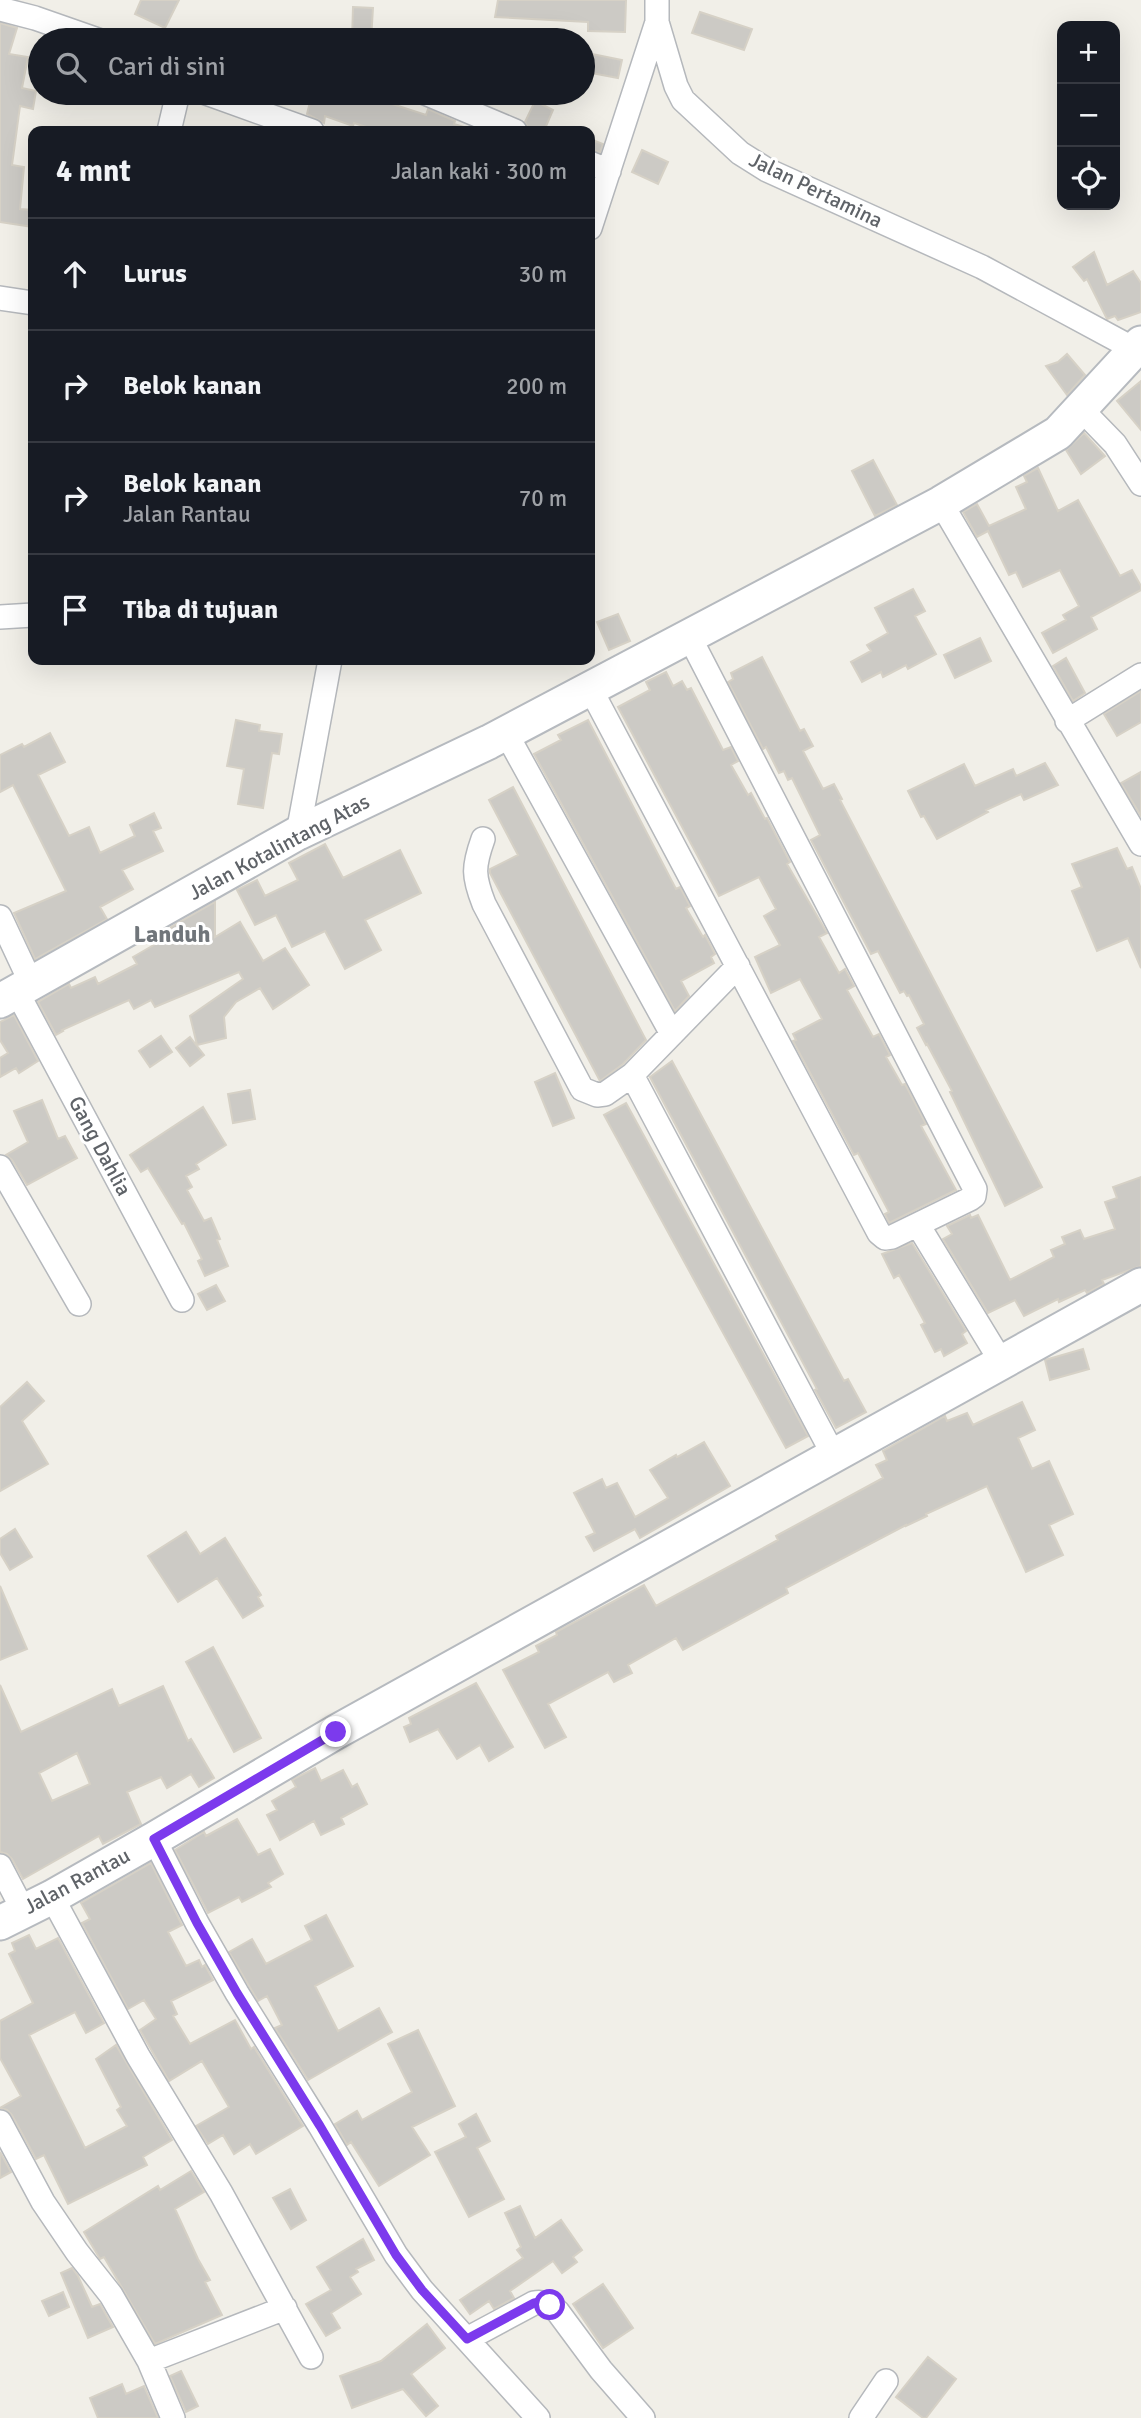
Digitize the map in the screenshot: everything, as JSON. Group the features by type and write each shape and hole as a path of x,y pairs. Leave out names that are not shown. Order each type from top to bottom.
{"street":[{"path":"0,9 64,28"},
{"path":"595,198 600,167 657,11"},
{"name":"Jalan Pertamina","path":"657,11 676,86 683,100 740,153 767,170 982,267 1137,346"},
{"path":"170,126 175,105"},
{"path":"239,105 298,126"},
{"path":"453,105 503,126"},
{"path":"0,298 28,302"},
{"name":"Jalan Kotalintang Atas","path":"16,992 298,832 497,737 941,503 1058,433 1137,346"},
{"path":"1081,409 1115,444 1141,484"},
{"path":"941,503 1141,844"},
{"path":"0,617 28,615"},
{"path":"590,688 879,1233 885,1238 892,1237 970,1199 974,1196 975,1189 690,636"},
{"path":"298,832 329,665"},
{"path":"1067,721 1141,675"},
{"path":"497,737 672,1034"},
{"path":"483,839 474,864 474,879 484,904 582,1089 597,1096 605,1094 632,1075 738,966"},
{"name":"Gang Dahlia","path":"0,917 16,992 182,1300"},
{"path":"632,1075 834,1456"},
{"path":"0,1167 79,1304"},
{"path":"918,1225 1002,1363"},
{"name":"Jalan Rantau","path":"25,1910 154,1839 336,1732 1141,1285"},
{"path":"154,1839 237,1993 396,2255 422,2290 538,2418"},
{"path":"0,1866 25,1910 138,2056 221,2193 311,2357"},
{"path":"0,2123 43,2202 111,2295 149,2361 173,2418"},
{"path":"467,2339 534,2303 550,2305 643,2418"},
{"path":"149,2361 285,2308"},
{"path":"861,2418 886,2381"}],"building":[{"path":"141,0 179,0 165,28 135,14"},
{"path":"498,0 626,0 625,32 595,31 595,28 588,28 588,22 495,17"},
{"path":"353,7 373,8 372,28 352,28"},
{"path":"700,12 752,29 744,50 692,33"},
{"path":"0,23 17,28 9,54 28,57 22,88 28,89 28,105 34,105 33,109 20,106 12,165 24,167 20,209 28,210 28,226 0,222"},
{"path":"595,55 622,60 618,78 595,74"},
{"path":"309,105 395,105 426,115 428,109 460,126 363,126 354,123 353,126 325,116 324,123 307,114"},
{"path":"533,105 543,105 553,110 546,126 527,126 525,122"},
{"path":"595,141 603,144 600,152 595,150"},
{"path":"642,150 668,162 658,184 632,172"},
{"path":"1094,252 1107,285 1133,271 1141,283 1141,312 1118,320 1115,316 1107,319 1087,279 1084,281 1073,267"},
{"path":"1067,354 1085,375 1067,395 1046,366 1058,362"},
{"path":"1141,381 1141,430 1117,401"},
{"path":"1084,433 1105,456 1081,474 1066,450"},
{"path":"873,460 897,505 875,516 852,471"},
{"path":"1038,468 1058,511 1078,500 1120,576 1132,570 1141,586 1141,590 1091,617 1097,629 1053,653 1042,633 1066,620 1063,615 1079,606 1060,570 1023,587 1016,572 1009,575 988,531 977,537 963,512 977,504 989,526 1026,509 1016,487 1027,482 1024,476"},
{"path":"913,589 925,611 915,616 936,654 908,669 906,665 883,677 881,672 862,682 851,662 871,651 867,645 888,633 875,608"},
{"path":"618,614 630,641 609,650 597,622"},
{"path":"980,638 991,661 955,678 944,655"},
{"path":"762,657 800,731 804,729 813,746 803,751 823,789 834,784 1042,1187 1005,1206 950,1092 952,1091 917,1028 924,1024 909,995 904,991 900,993 878,951 871,954 811,840 820,835 792,778 788,780 784,771 779,773 766,747 763,749 728,682 733,679 731,673"},
{"path":"1066,658 1085,693 1073,701 1053,666"},
{"path":"666,672 673,686 682,681 687,690 691,688 723,750 731,747 738,761 731,765 748,795 751,793 765,819 767,818 790,862 787,864 827,933 819,937 839,973 845,969 854,986 847,990 873,1037 879,1034 890,1055 886,1057 902,1085 905,1084 926,1124 921,1126 956,1190 889,1223 885,1214 889,1212 858,1153 854,1155 793,1041 796,1040 793,1034 822,1019 800,979 771,993 755,957 780,945 764,916 776,909 759,877 719,896 618,707 650,690 646,682"},
{"path":"1141,691 1141,722 1117,736 1104,714"},
{"path":"236,720 260,725 259,731 282,734 279,754 272,753 263,808 238,804 244,769 227,766"},
{"path":"588,720 676,889 680,887 690,906 686,908 715,954 711,957 714,963 681,981 689,996 675,1011 534,754 561,740 558,735"},
{"path":"50,733 65,762 38,775 69,836 89,827 100,853 135,836 130,825 154,813 161,828 153,831 163,851 122,870 133,889 100,907 107,919 35,959 14,913 66,891 13,785 0,792 0,755 22,744 24,747"},
{"path":"1045,763 1058,785 1024,800 1021,794 986,810 988,812 937,839 924,816 921,817 908,791 964,764 975,786 1013,769 1016,776"},
{"path":"1141,772 1141,816 1121,783"},
{"path":"513,787 646,1040 623,1064 600,1081 490,873 490,869 518,855 489,800"},
{"path":"325,844 343,878 400,850 421,893 365,920 381,950 345,969 325,931 292,947 276,915 255,925 237,890 257,880 265,896 298,880 289,863"},
{"path":"1117,848 1127,869 1132,867 1141,889 1141,968 1128,938 1097,951 1072,891 1082,887 1072,864"},
{"path":"215,902 215,937 240,922 263,961 285,948 309,985 273,1009 260,988 236,1002 224,1017 226,1038 197,1045 190,1016 243,979 239,972 155,1007 151,1000 134,1009 129,1000 56,1035 38,1002 69,984 71,988 95,977 98,984 137,964 133,957 171,935 171,927"},
{"path":"14,1015 38,1061 19,1073 16,1068 0,1077 0,1058 8,1053 0,1040 0,1022"},
{"path":"161,1036 172,1052 150,1067 139,1051"},
{"path":"190,1037 204,1055 190,1066 176,1048"},
{"path":"672,1061 844,1381 848,1379 866,1412 836,1428 650,1077"},
{"path":"555,1073 574,1118 553,1126 535,1082"},
{"path":"250,1090 255,1119 233,1123 228,1094"},
{"path":"42,1100 58,1139 65,1136 77,1158 27,1185 6,1155 28,1142 14,1111"},
{"path":"626,1103 808,1436 786,1448 604,1115"},
{"path":"203,1107 226,1145 196,1164 199,1169 186,1176 192,1187 187,1190 204,1221 211,1218 228,1266 205,1276 198,1261 202,1259 184,1223 182,1224 148,1168 141,1172 130,1155"},
{"path":"1141,1177 1141,1266 1102,1280 1104,1284 1087,1293 1085,1290 1059,1302 1058,1299 1024,1316 1015,1300 988,1313 943,1239 952,1234 947,1226 970,1215 971,1218 978,1215 1010,1280 1054,1257 1051,1250 1065,1244 1062,1237 1080,1230 1084,1239 1115,1229 1105,1202 1117,1198 1113,1187"},
{"path":"912,1243 966,1331 962,1334 967,1343 944,1356 941,1349 935,1352 921,1325 925,1323 899,1275 894,1278 882,1254"},
{"path":"216,1285 225,1301 207,1310 198,1294"},
{"path":"1083,1349 1089,1369 1050,1380 1045,1360"},
{"path":"27,1382 44,1401 22,1421 48,1464 0,1491 0,1407"},
{"path":"1022,1402 1035,1430 1018,1438 1032,1469 1049,1461 1073,1514 1049,1525 1063,1555 1026,1572 987,1486 926,1514 927,1516 786,1588 788,1593 683,1650 676,1638 628,1665 632,1673 614,1682 608,1672 548,1704 566,1737 545,1748 503,1670 539,1652 536,1646 557,1635 556,1632 644,1585 656,1606 778,1540 776,1536 883,1478 876,1465 887,1460 883,1451 945,1416 947,1421 967,1413 973,1425"},
{"path":"704,1442 730,1486 640,1538 635,1529 594,1551 586,1537 595,1533 574,1493 602,1479 606,1488 617,1483 635,1517 668,1498 650,1470"},
{"path":"15,1529 32,1557 10,1570 0,1553 0,1539"},
{"path":"186,1532 200,1554 225,1538 261,1595 258,1597 263,1606 243,1618 217,1578 178,1602 148,1556"},
{"path":"0,1586 27,1649 0,1660"},
{"path":"213,1647 261,1738 234,1752 186,1662"},
{"path":"476,1683 513,1747 489,1761 480,1745 457,1759 438,1729 410,1742 404,1727 411,1724 409,1718"},
{"path":"0,1685 21,1732 112,1689 119,1706 163,1686 188,1741 191,1739 214,1778 199,1787 191,1774 167,1788 161,1777 127,1792 141,1824 103,1844 99,1836 23,1879 12,1859 0,1852","holes":["77,1753 90,1784 52,1801 39,1773"]},
{"path":"315,1768 321,1781 343,1770 352,1787 357,1784 367,1804 341,1818 344,1824 321,1835 314,1821 280,1840 267,1815 277,1810 272,1801 296,1787 292,1780"},
{"path":"237,1819 258,1855 270,1849 283,1874 268,1883 271,1887 242,1902 239,1897 208,1913 175,1850 204,1832 206,1836"},
{"path":"151,1863 182,1925 168,1932 186,1966 199,1960 213,1980 171,2001 177,2014 173,2016 190,2044 235,2020 251,2049 254,2047 303,2126 256,2154 250,2144 234,2154 223,2135 208,2144 196,2126 229,2107 202,2061 169,2081 140,2030 156,2019 144,2000 128,2009 82,1923 90,1919 81,1903"},
{"path":"326,1915 353,1966 315,1986 338,2031 379,2008 392,2032 308,2080 275,2028 282,2025 267,1996 258,2001 229,1952 252,1939 266,1964 312,1940 305,1926"},
{"path":"29,1935 36,1949 58,1938 104,2023 86,2033 75,2012 29,2035 85,2148 127,2126 117,2110 121,2107 96,2059 116,2045 172,2140 143,2157 147,2165 68,2204 44,2155 36,2159 12,2115 0,2108 21,2096 0,2058 0,2021 33,2003 9,1954 15,1951 12,1943"},
{"path":"418,2030 455,2106 412,2127 430,2155 379,2186 351,2142 347,2145 335,2124 357,2111 362,2120 412,2092 388,2044"},
{"path":"476,2114 490,2141 477,2148 504,2199 469,2217 435,2152 466,2137 459,2124"},
{"path":"0,2152 11,2172 0,2178"},
{"path":"191,2171 204,2192 175,2209 210,2280 205,2282 222,2315 155,2344 104,2257 100,2259 84,2232 158,2186 160,2190"},
{"path":"290,2189 306,2220 291,2229 273,2198"},
{"path":"520,2206 535,2238 561,2220 582,2250 573,2257 577,2262 562,2273 553,2261 510,2291 514,2298 494,2309 489,2301 470,2314 460,2300 523,2258 517,2250 521,2247 505,2213"},
{"path":"363,2239 374,2260 356,2269 358,2272 350,2277 361,2294 331,2313 340,2328 326,2336 306,2304 331,2290 317,2267"},
{"path":"72,2268 92,2307 100,2304 113,2327 88,2338 61,2273"},
{"path":"603,2284 633,2328 603,2348 573,2304"},
{"path":"63,2292 69,2307 49,2316 42,2301"},
{"path":"427,2324 445,2348 411,2374 438,2406 426,2416 403,2389 352,2408 340,2376 381,2361"},
{"path":"928,2357 956,2379 926,2418 923,2418 896,2397"},
{"path":"181,2371 198,2406 186,2412 170,2376"},
{"path":"122,2384 126,2394 144,2386 158,2418 98,2418 90,2398"}],"district":[{"name":"Landuh","path":"172,934"}],"route":[{"path":"336,1732 154,1839 237,1993 396,2255 422,2290 467,2339 534,2303 550,2305"}]}
